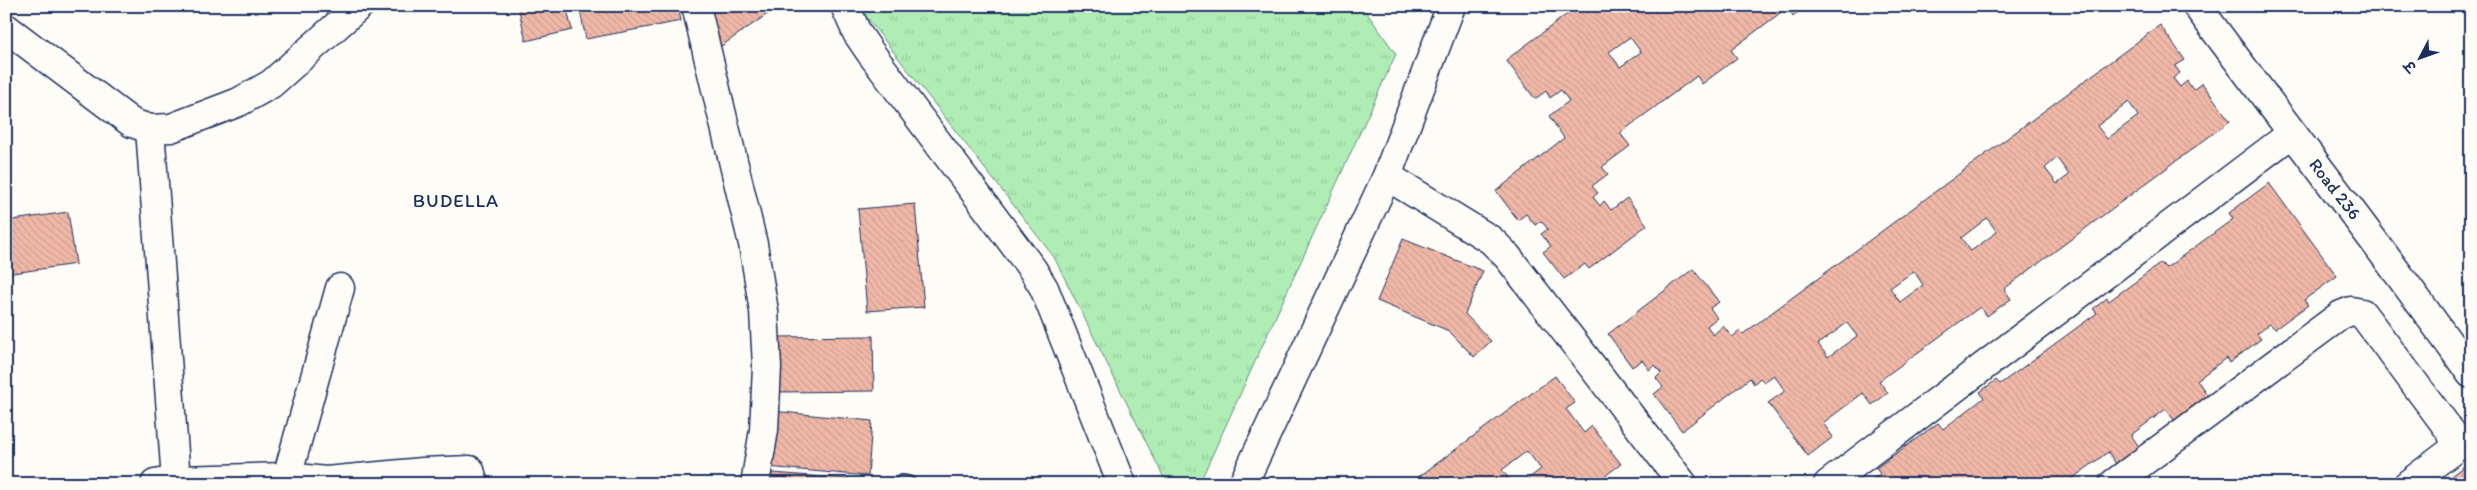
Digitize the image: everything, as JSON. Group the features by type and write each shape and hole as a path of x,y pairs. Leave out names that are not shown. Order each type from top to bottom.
{"street":[{"path":"6,28 132,123 150,129 171,128 238,102 271,84 359,6"},
{"path":"696,6 753,244 764,310 767,367 764,430 755,484"},
{"path":"846,6 857,33 870,52 1033,270 1044,288 1122,484"},
{"path":"1243,484 1387,176 1451,6"},
{"name":"Road 236","path":"2197,6 2292,134 2402,275 2471,374"},
{"path":"150,129 166,482 287,477 326,481 423,472 470,470 474,484"},
{"path":"1828,484 2292,134"},
{"path":"1387,176 1491,240 1508,256 1683,484"},
{"path":"287,477 340,288"},
{"path":"2113,484 2341,314 2351,311 2362,313 2452,432 2455,444 2452,450 2408,484"}],"lane":[{"path":"902,484 908,484"}],"green space":[{"path":"862,6 1362,6 1396,54 1199,484 1167,484 1054,257 864,14"}],"building":[{"path":"518,6 566,6 572,30 526,41"},
{"path":"579,6 678,6 681,21 586,39"},
{"path":"705,6 779,6 717,49"},
{"path":"1578,6 1681,6 1686,14 1697,6 1806,6 1793,16 1788,7 1731,50 1737,58 1702,84 1697,76 1620,133 1630,146 1602,167 1608,174 1592,186 1598,193 1593,197 1600,206 1604,201 1611,210 1627,198 1647,225 1589,269 1585,264 1564,279 1543,252 1551,246 1541,234 1548,229 1541,221 1535,225 1526,214 1518,220 1496,191 1564,138 1549,116 1569,101 1561,90 1550,98 1546,91 1535,99 1506,60","holes":["1630,37 1641,52 1620,67 1609,52"]},
{"path":"2160,25 2185,60 2175,66 2180,73 2173,78 2180,87 2187,81 2193,90 2202,83 2230,121 2004,289 2011,299 1987,316 1980,307 1879,381 1888,393 1872,405 1863,393 1823,423 1833,437 1808,456 1768,403 1785,391 1774,375 1764,382 1760,378 1754,384 1750,378 1682,431 1654,394 1663,387 1656,378 1661,373 1655,365 1649,370 1642,360 1632,367 1608,334 1693,269 1719,302 1710,308 1717,318 1707,326 1713,335 1723,326 1732,337 1740,331 1743,334","holes":["2129,102 2138,116 2107,139 2097,126","2057,158 2069,175 2057,184 2045,168","1987,218 1997,232 1971,251 1961,238","1914,271 1923,285 1900,302 1890,288","1847,323 1857,336 1828,357 1818,344"]},
{"path":"2269,183 2337,276 2304,300 2308,305 2275,329 2270,324 2257,334 2261,339 2229,363 2226,358 2197,380 2210,399 2177,424 2166,409 2131,435 2144,454 2121,471 2108,452 2065,484 1867,484 1880,474 1876,468 1938,423 1943,429 1984,398 1980,392 1996,380 2000,384 2097,313 2093,309 2107,298 2109,301 2161,263 2166,268 2233,219 2229,213"},
{"path":"915,204 924,307 867,311 858,209"},
{"path":"68,212 76,264 6,274 6,221"},
{"path":"1403,239 1483,271 1465,314 1491,341 1474,357 1449,331 1377,301"},
{"path":"873,336 874,391 777,392 776,337"},
{"path":"1555,376 1575,403 1566,409 1584,433 1592,426 1621,464 1594,484 1521,484 1541,469 1527,451 1502,470 1513,484 1409,484"},
{"path":"772,411 872,421 868,476 767,467"},
{"path":"2471,461 2471,484 2440,484"},
{"path":"761,472 849,479 848,484 760,484"}],"district":[{"name":"BUDELLA","path":"456,200"}]}
